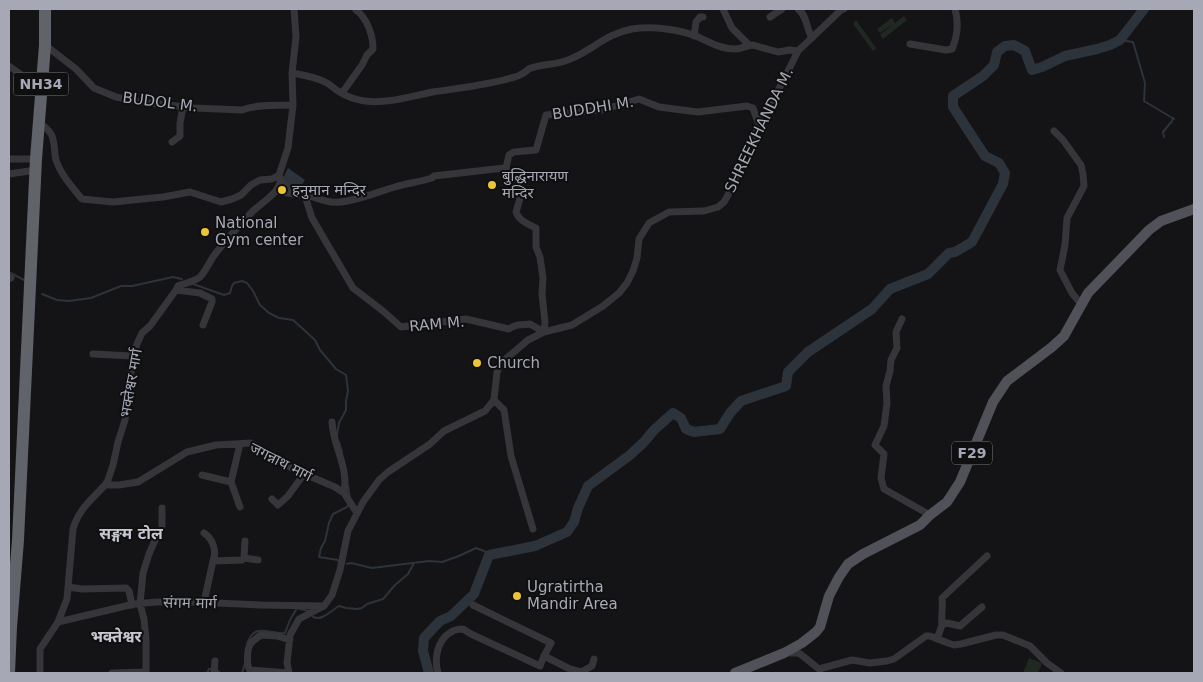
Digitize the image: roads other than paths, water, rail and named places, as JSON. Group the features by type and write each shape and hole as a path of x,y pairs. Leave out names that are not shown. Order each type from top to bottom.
{"highway":[{"name":"NH34","path":"9,673 10,627 18,540 38,122 45,45 45,9"}],"main road":[{"name":"F29","path":"734,673 784,653 802,643 816,632 820,627 829,596 848,564 863,554 920,525 947,502 960,482 994,402 1007,381 1064,336 1088,293 1149,230 1161,221 1194,208"}],"street":[{"name":"भक्तेश्वर मार्ग","path":"40,673 40,649 58,622 67,599 73,529 76,519 80,511 105,485 113,466 125,420 133,356 142,333 150,326 178,286 193,281 200,276 214,256 252,212 276,191 288,148 293,105 292,73 296,37 294,9"},
{"path":"723,9 732,28 749,45"},
{"path":"770,17 782,9"},
{"path":"798,9 802,11 808,32 812,38"},
{"name":"SHREEKHANDA M.","path":"494,400 497,372 501,363 528,340 544,332 572,325 603,306 627,283 633,272 640,239 648,224 669,212 704,211 718,207 724,202 759,125 798,51 834,16 844,9"},
{"path":"910,44 946,50 952,49 958,23 955,9"},
{"path":"342,94 367,55 373,49 373,40 366,23 361,14 356,10"},
{"path":"694,36 698,19 703,17"},
{"path":"292,73 326,82 342,94 352,98 365,101 387,101 510,78 525,73 530,68 563,62 579,56 591,46 611,35 634,29 678,30 712,44 734,49 753,45 778,52 798,51"},
{"name":"BUDOL M.","path":"45,45 76,68 94,88 124,99 183,107 242,110 269,105 293,105"},
{"path":"9,66 41,89"},
{"name":"BUDDHI M.","path":"506,168 509,154 536,150 546,115 602,110 640,99 659,107 698,112 747,106 753,108 759,125"},
{"path":"172,142 180,136 183,107"},
{"path":"38,122 49,131 61,172 82,199 113,202 190,192 221,202 232,200 241,195 260,180 280,178 306,195 332,202 350,200 396,186 415,183 434,176 506,168 513,178 522,183 516,212 517,216 522,221 536,228 536,247 540,257 543,278 544,332"},
{"path":"1054,131 1063,140 1081,166 1083,174 1084,186 1068,216 1064,255 1060,270 1072,293 1081,304"},
{"path":"9,159 36,164"},
{"path":"9,174 36,164"},
{"name":"RAM M.","path":"276,191 305,196 312,218 353,288 384,311 401,327 466,319 509,329 515,324 530,324 544,332"},
{"path":"176,290 200,293 212,298 202,325"},
{"path":"902,319 896,332 897,348 891,360 886,386 887,403 884,426 875,445 884,454 881,478 884,489 930,515"},
{"path":"93,354 133,356"},
{"path":"290,640 276,636 261,635 250,644 249,672 289,673 287,663 290,640 290,635 299,619 324,606 332,595 340,570 348,531 356,512 379,480 430,444 444,431 485,411 494,400 504,410 511,456 533,529"},
{"path":"332,422 332,430 340,451 346,496 356,512"},
{"name":"जगन्नाथ मार्ग","path":"105,485 138,482 188,452 216,445 251,443 304,474 335,487 346,496"},
{"path":"240,444 231,482 240,508"},
{"path":"272,499 278,505 288,496 304,474"},
{"path":"202,475 231,482"},
{"path":"112,673 146,673 146,639 140,604 143,574 148,554 162,527 162,508"},
{"path":"204,533 212,540 215,556 204,602"},
{"path":"244,558 245,541"},
{"path":"938,639 942,625 942,598 987,556"},
{"path":"213,561 242,560 244,558 258,560"},
{"path":"68,586 82,589 126,588 129,591 132,605"},
{"name":"संगम मार्ग","path":"58,622 132,605 157,602 204,602 261,606 324,606"},
{"path":"438,673 436,664 437,651 442,640 450,632 463,628 470,634 540,666 551,644 473,605"},
{"path":"942,625 947,623 960,626 982,607"},
{"path":"784,653 799,653 819,669 852,660 870,663 894,659 926,636 954,645 1003,635 1030,646 1060,673"},
{"path":"544,656 570,669 581,672 592,666 594,660"},
{"path":"214,673 215,661"}],"waterway":[{"path":"429,673 423,651 424,638 440,621 451,616 474,594 489,555 535,546 567,532 574,522 588,486 630,455 673,413 681,418 686,429 694,432 720,429 730,413 741,401 786,386 788,372 808,352 872,309 890,289 928,274 949,253 955,252 972,242 1003,184 1005,173 999,163 985,156 953,107 953,96 983,76 994,65 997,52 1005,46 1014,45 1025,51 1032,70 1065,56 1097,49 1120,40 1144,9"},
{"path":"1120,40 1133,42 1145,83 1144,101 1174,119"},
{"path":"1164,137 1163,132 1173,118"},
{"path":"9,272 24,280"},
{"path":"42,294 57,300 69,301 91,298 121,286 132,286 173,277 182,279"},
{"path":"193,284 224,295 230,293 234,283 242,281 247,283 260,305 269,313 279,318 293,320 315,340 320,350 336,369 346,375 348,391 346,410 339,423 337,435"},
{"path":"339,442 342,452"},
{"path":"348,486 350,498"},
{"path":"339,562 338,560 319,557 333,514 348,505"},
{"path":"347,564 351,563 372,568 429,561 442,562 476,548 489,555"},
{"path":"313,617 323,617 339,606 357,609 383,599 408,574 414,563"},
{"path":"247,644 250,637 258,631 285,633 297,608 308,611"},
{"path":"242,673 245,664"},
{"path":"207,673 209,669 212,669"},
{"path":"217,670 220,673"}],"place":[{"name":"बुद्धिनारायण मन्दिर","path":"492,185"},
{"name":"हनुमान मन्दिर","path":"282,190"},
{"name":"National Gym center","path":"205,232"},
{"name":"Church","path":"477,363"},
{"name":"Ugratirtha Mandir Area","path":"517,596"}],"district":[{"name":"सङ्गम टोल","path":"131,533"},
{"name":"भक्तेश्वर","path":"116,636"}]}
